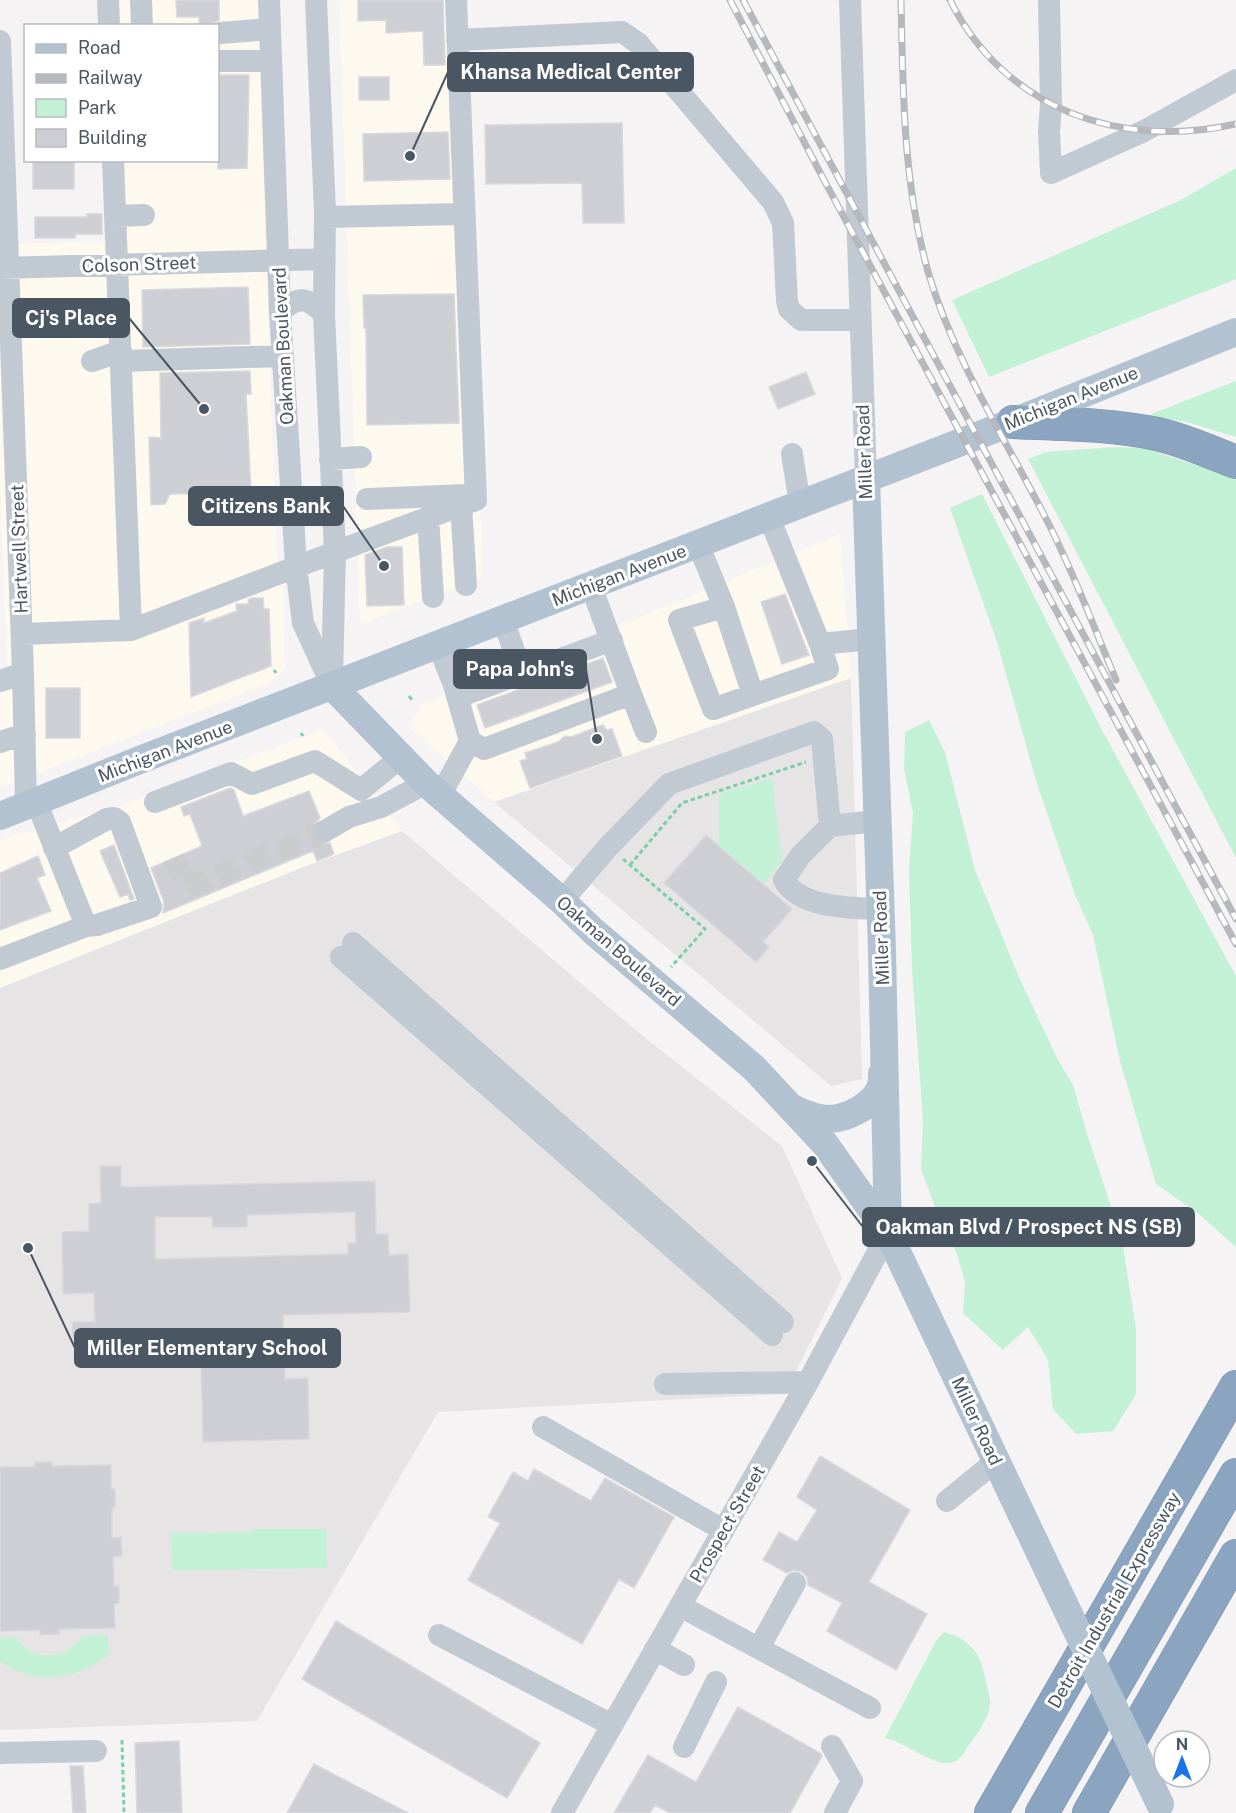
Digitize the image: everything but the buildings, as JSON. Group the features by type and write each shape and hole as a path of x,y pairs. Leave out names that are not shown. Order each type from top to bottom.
{"highway":[{"path":"1013,422 1158,434 1236,462"},
{"name":"Detroit Industrial Expressway","path":"991,1813 1236,1387"},
{"path":"1042,1813 1236,1475"},
{"path":"1089,1813 1236,1556"}],"main road":[{"name":"Michigan Avenue","path":"0,816 1013,422 1236,332"},
{"name":"Miller Road","path":"866,479 888,1233 1162,1808"},
{"name":"Oakman Boulevard","path":"332,686 433,789 562,901 593,931 754,1068 825,1144 888,1233"},
{"path":"790,1107 807,1115 828,1119 846,1116 864,1107 880,1090 884,1060"}],"street":[{"path":"108,0 109,24"},
{"path":"141,0 142,24"},
{"name":"Oakman Boulevard","path":"269,0 280,312 296,566 303,623 332,686"},
{"path":"316,0 325,217 324,314 335,552 332,686"},
{"path":"367,499 476,500 469,454 456,0"},
{"name":"Miller Road","path":"850,0 866,479"},
{"path":"1049,0 1051,173 1144,131 1236,80"},
{"path":"220,33 270,29"},
{"path":"457,40 622,32 638,43 773,202 783,223 789,309 801,320 860,320"},
{"name":"Hartwell Street","path":"0,41 4,268 22,634 15,675 25,734 31,803"},
{"path":"219,61 271,61"},
{"path":"113,162 131,630"},
{"path":"325,217 463,214"},
{"path":"115,216 144,215"},
{"name":"Colson Street","path":"4,268 324,259"},
{"path":"280,312 291,303 303,300 313,303 324,314"},
{"path":"92,361 121,356 283,356"},
{"path":"792,454 800,504"},
{"path":"330,459 361,457"},
{"path":"22,634 62,628 98,627 131,630 252,576 296,566 428,517 464,500"},
{"path":"464,500 466,585"},
{"path":"428,517 433,597"},
{"path":"724,607 679,620 713,709 828,669 769,517"},
{"path":"698,544 724,607 753,695"},
{"path":"591,586 646,732"},
{"path":"503,620 524,677"},
{"path":"820,644 871,639"},
{"path":"458,697 490,690 583,657 612,640"},
{"path":"438,645 458,697 471,741 484,749 504,732 526,723 597,697 631,694"},
{"path":"562,901 608,847 669,784 814,732 822,739 830,826"},
{"path":"0,742 25,734"},
{"path":"322,824 349,818 433,789 471,741"},
{"path":"155,802 231,772 252,784 315,761 361,790 401,757"},
{"path":"31,803 54,848 86,926"},
{"path":"0,959 86,926 97,925 151,907 120,822 114,818 107,819 54,848"},
{"path":"877,821 830,826 800,856 784,880 789,890 819,903 880,909"},
{"path":"347,950 778,1328"},
{"name":"Prospect Street","path":"562,1813 808,1382 888,1233"},
{"path":"665,1384 808,1382"},
{"path":"543,1427 723,1530"},
{"path":"947,1501 996,1461"},
{"path":"759,1648 795,1583"},
{"path":"680,1606 870,1708"},
{"path":"439,1635 612,1725"},
{"path":"655,1649 684,1665"},
{"path":"684,1747 716,1682"},
{"path":"832,1746 852,1781 835,1813"},
{"path":"0,1753 96,1751"}],"path":[{"path":"409,696 413,701"},
{"path":"630,865 682,803 803,763"},
{"path":"616,852 705,929 677,962"},
{"path":"122,1740 124,1813"}],"shaded area":[{"path":"100,0 258,0 276,549 284,593 285,669 267,684 0,788 0,672 7,669 0,484 0,244 108,241 105,162 219,162 219,24 101,24"},
{"path":"339,0 465,0 482,571 480,579 360,624"},
{"path":"840,534 851,678 494,802 410,728 420,705"},
{"path":"851,678 862,1079 831,1086 494,802"},
{"path":"323,729 402,831 304,867 0,988 0,840 121,806"},
{"path":"402,831 638,1032 782,1146 842,1278 785,1394 438,1412 257,1721 0,1730 0,988 304,867"}],"green space":[{"path":"1236,168 1236,279 989,377 952,300 1179,201"},
{"path":"1236,381 1236,437 1187,422 1148,417 1154,413"},
{"path":"1115,447 1144,448 1236,478 1236,858 1028,459 1046,452"},
{"path":"982,494 1101,728 1236,976 1236,1247 1199,1214 1156,1184 1120,1061 1093,935 1076,897 1037,784 997,642 950,508"},
{"path":"929,720 945,752 975,870 1018,975 1057,1058 1073,1085 1122,1240 1136,1329 1136,1395 1113,1431 1076,1434 1053,1409 1048,1360 1028,1327 1003,1350 963,1313 965,1282 957,1254 938,1215 921,1169 923,1121 912,969 909,870 913,813 904,769 905,732"},
{"path":"772,778 782,861 763,884 717,843 719,840 719,797 720,794"},
{"path":"252,1529 326,1529 327,1568 172,1570 171,1533 251,1532"},
{"path":"944,1632 963,1640 975,1651 982,1666 990,1702 985,1721 979,1731 961,1757 949,1763 942,1763 885,1738 936,1641"},
{"path":"108,1635 109,1655 96,1664 69,1675 42,1677 28,1675 0,1661 0,1638 16,1637 33,1652 54,1655 74,1646 82,1636"}],"tunnel":[{"path":"174,858 187,888 325,831"}],"railway":[{"path":"730,0 824,180 1236,944"},
{"path":"743,0 1236,919"},
{"path":"901,0 904,104 909,173 920,241 929,275 951,336 979,394 1052,530 1116,680"},
{"path":"950,0 973,38 1001,69 1034,94 1070,113 1109,125 1150,131 1193,131 1236,124"}],"place":[{"name":"Khansa Medical Center","path":"410,156"},
{"name":"Cj's Place","path":"204,409"},
{"name":"Citizens Bank","path":"384,566"},
{"name":"Papa John's","path":"597,739"},
{"name":"Oakman Blvd / Prospect NS (SB)","path":"812,1161"},
{"name":"Miller Elementary School","path":"28,1248"}]}
